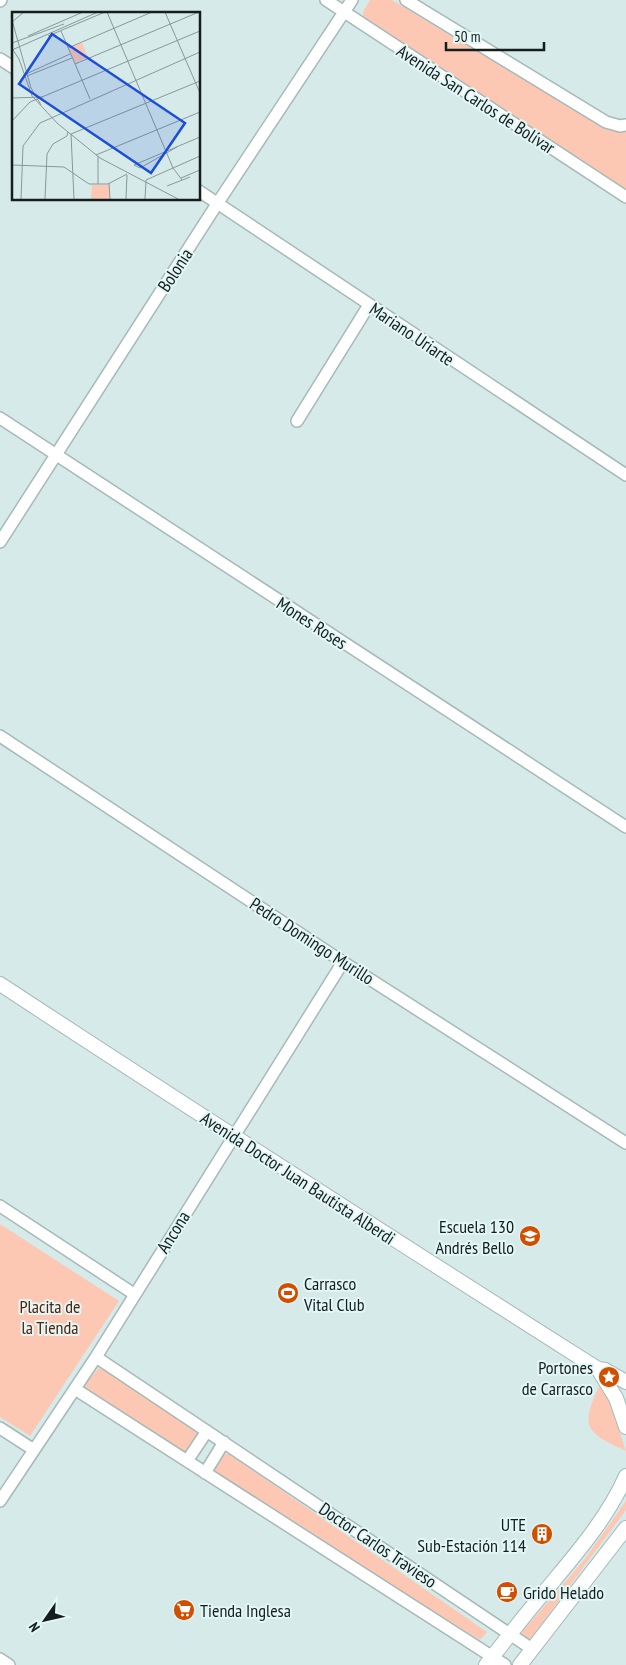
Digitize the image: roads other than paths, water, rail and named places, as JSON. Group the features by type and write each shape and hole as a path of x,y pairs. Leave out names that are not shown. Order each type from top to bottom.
{"street":[{"name":"Avenida San Carlos de Bolívar","path":"326,0 626,197"},
{"name":"Bolonia","path":"0,542 352,0"},
{"path":"406,0 606,122 620,126 626,125"},
{"path":"0,59 12,67"},
{"name":"Mariano Uriarte","path":"200,192 626,475"},
{"path":"297,421 369,305"},
{"name":"Mones Roses","path":"0,418 626,827"},
{"name":"Pedro Domingo Murillo","path":"0,736 343,962 626,1143"},
{"name":"Ancona","path":"0,1501 96,1357 343,962"},
{"name":"Avenida Doctor Juan Bautista Alberdi","path":"0,984 233,1136 598,1369 605,1370 626,1382"},
{"path":"0,1206 134,1294"},
{"name":"Doctor Carlos Travieso","path":"96,1357 532,1648"},
{"name":"Avenida Doctor Juan Bautista Alberdi","path":"598,1369 616,1398 626,1427"},
{"name":"Doctor Carlos Travieso","path":"75,1389 490,1661 505,1665"},
{"path":"0,1428 34,1450"},
{"path":"187,1461 207,1431"},
{"path":"205,1473 224,1442"},
{"path":"490,1661 590,1537 618,1494 626,1476"},
{"path":"520,1665 626,1528"},
{"path":"0,1659 9,1665"}],"place":[{"name":"Escuela 130 Andrés Bello","path":"530,1236"},
{"name":"Carrasco Vital Club","path":"288,1293"},
{"name":"Portones de Carrasco","path":"609,1377"},
{"name":"UTE Sub-Estación 114","path":"542,1534"},
{"name":"Grido Helado","path":"507,1592"},
{"name":"Tienda Inglesa","path":"184,1610"}],"park label":[{"name":"Placita de la Tienda","path":"50,1316"}]}
